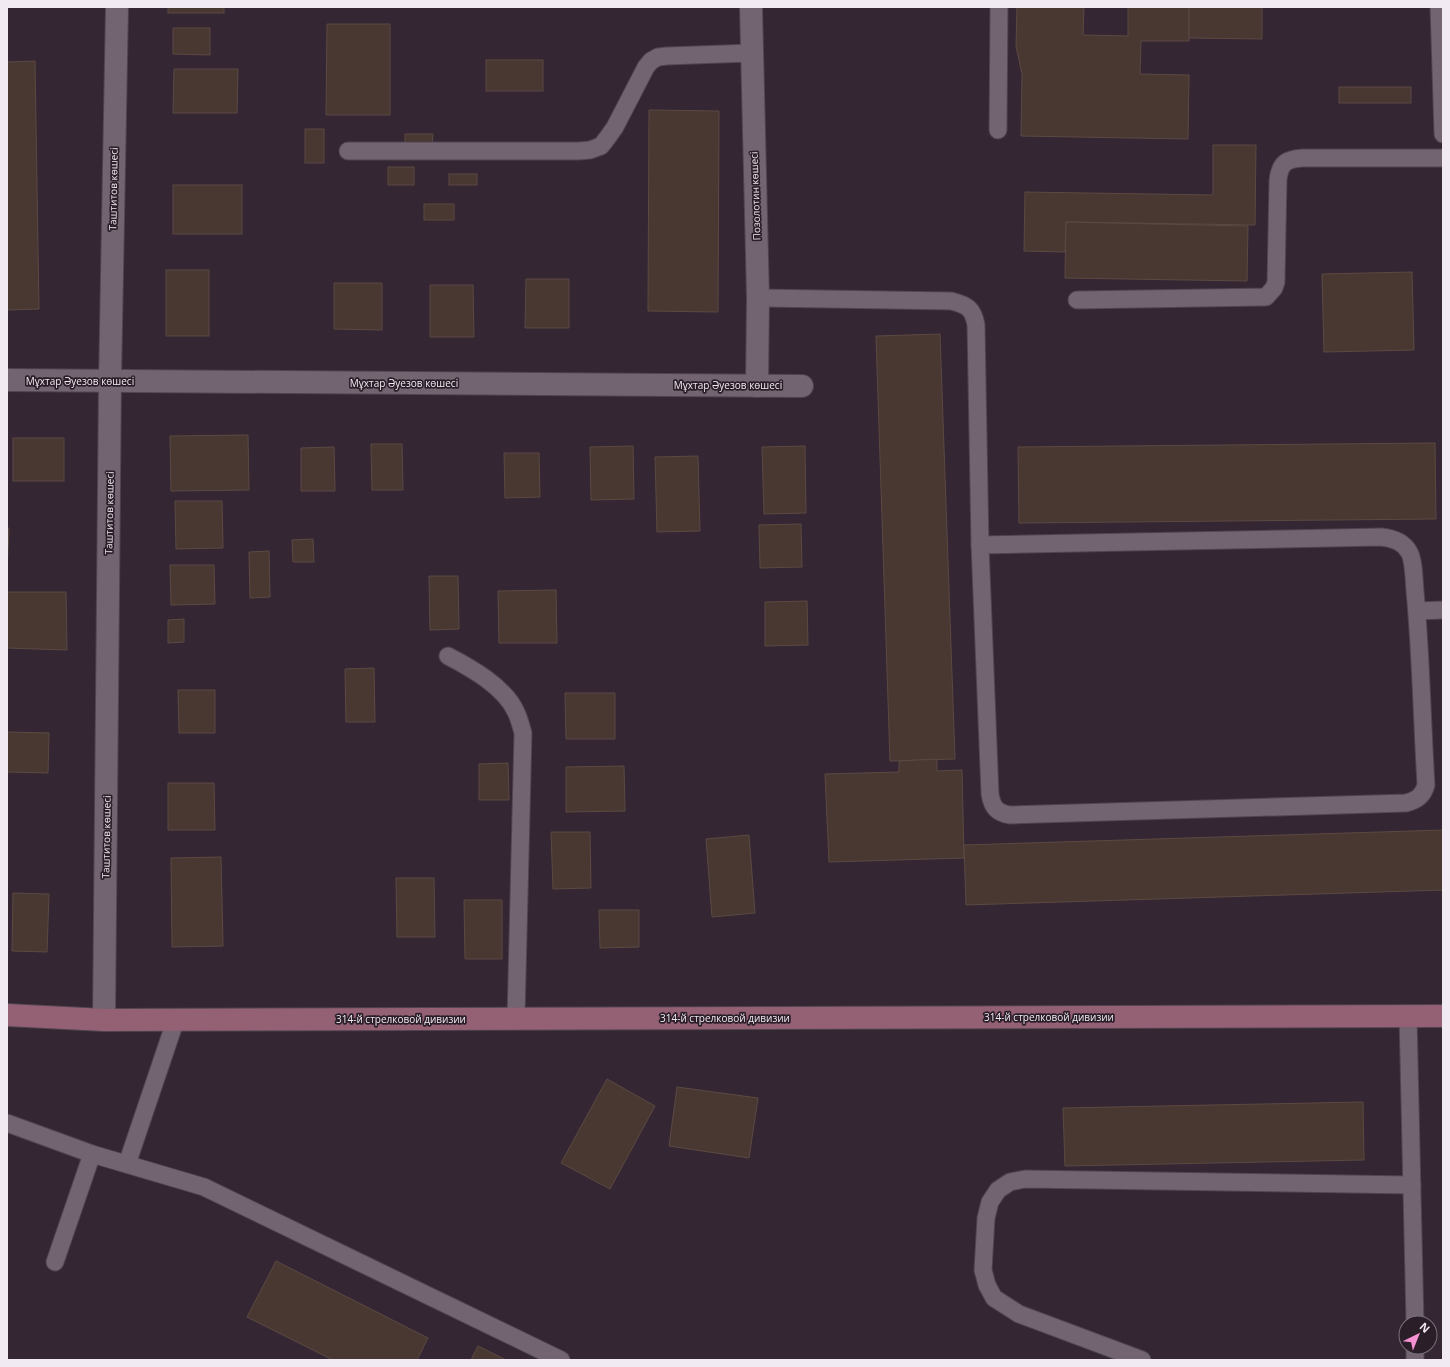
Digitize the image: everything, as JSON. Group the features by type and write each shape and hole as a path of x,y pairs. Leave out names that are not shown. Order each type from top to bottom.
{"street":[{"name":"Таштитов көшесі","path":"104,1020 110,381 116,7"},
{"name":"Позолотин көшесі","path":"751,7 758,298 757,386"},
{"name":"Мұхтар Әуезов көшесі","path":"7,380 802,386"},
{"name":"314-й стрелковой дивизии","path":"7,1015 104,1020 1443,1016"}],"lane":[{"path":"998,130 999,7"},
{"path":"1439,7 1443,134"},
{"path":"348,151 590,150 600,146 612,132 642,73 651,61 667,56 751,53"},
{"path":"1077,300 1266,297 1274,288 1276,282 1278,180 1279,170 1284,163 1293,159 1303,158 1443,158"},
{"path":"758,298 951,301 960,303 969,308 974,316 976,325 980,545 990,794 991,802 995,809 1002,813 1026,814 1398,803 1413,801 1420,797 1424,792 1426,785 1417,611 1410,553 1403,544 1392,538 1373,538 980,545"},
{"path":"1417,611 1443,610"},
{"path":"448,656 476,671 502,692 516,711 523,732 516,1018"},
{"path":"1408,1016 1415,1315"},
{"path":"127,1164 176,1019"},
{"path":"7,1123 92,1154 204,1187 561,1360"},
{"path":"55,1262 92,1154"},
{"path":"1142,1360 1018,1314 994,1298 987,1285 983,1270 986,1218 990,1202 998,1190 1010,1182 1025,1179 1412,1185"}],"building":[{"path":"168,7 224,7 224,13 168,13"},
{"path":"1017,7 1084,7 1083,35 1128,36 1128,7 1189,7 1189,41 1141,41 1140,74 1189,75 1188,139 1021,136 1022,74 1016,46"},
{"path":"1189,7 1262,7 1262,39 1189,38"},
{"path":"327,24 390,24 390,115 326,115"},
{"path":"173,28 210,28 210,55 173,54"},
{"path":"486,60 543,60 543,91 486,91"},
{"path":"35,61 39,309 7,310 7,62"},
{"path":"174,69 238,69 237,113 173,113"},
{"path":"1339,87 1411,87 1411,103 1339,103"},
{"path":"649,110 719,111 718,312 648,311"},
{"path":"305,129 324,129 324,163 305,163"},
{"path":"405,134 433,134 432,148 405,148"},
{"path":"1213,145 1256,145 1255,225 1066,222 1065,252 1024,251 1025,192 1213,195"},
{"path":"388,167 414,167 414,185 388,185"},
{"path":"449,174 477,174 477,185 449,185"},
{"path":"173,185 242,185 242,234 173,234"},
{"path":"424,204 454,204 454,220 424,220"},
{"path":"1066,222 1248,226 1247,281 1065,278"},
{"path":"166,270 209,270 209,336 166,336"},
{"path":"1412,272 1414,350 1324,352 1322,274"},
{"path":"526,279 569,279 569,328 525,328"},
{"path":"334,283 382,283 382,330 334,329"},
{"path":"430,285 473,285 474,337 430,337"},
{"path":"940,334 955,759 890,761 876,336"},
{"path":"248,435 249,490 171,491 170,436"},
{"path":"13,438 64,438 64,481 13,481"},
{"path":"1435,443 1436,519 1019,523 1018,447"},
{"path":"371,444 402,444 403,490 372,490"},
{"path":"633,446 634,499 591,500 590,447"},
{"path":"805,446 806,513 764,514 762,447"},
{"path":"334,447 335,491 301,491 301,448"},
{"path":"504,453 539,453 540,497 505,498"},
{"path":"698,456 700,531 657,532 655,457"},
{"path":"175,501 222,501 223,548 176,549"},
{"path":"801,524 802,567 760,568 759,525"},
{"path":"7,528 9,528 7,571"},
{"path":"313,539 314,562 293,562 292,540"},
{"path":"269,551 270,597 250,598 249,552"},
{"path":"170,565 214,565 215,604 171,605"},
{"path":"429,576 458,576 459,629 430,630"},
{"path":"556,590 557,643 499,643 498,591"},
{"path":"7,592 66,592 67,650 7,648"},
{"path":"807,601 808,645 765,646 765,602"},
{"path":"184,619 184,642 168,643 168,620"},
{"path":"374,668 375,722 346,722 345,669"},
{"path":"178,690 215,690 215,733 179,733"},
{"path":"565,693 615,693 615,739 566,739"},
{"path":"7,732 49,733 48,773 7,772"},
{"path":"937,759 937,771 962,770 964,858 829,862 825,774 899,772 899,761"},
{"path":"508,763 509,800 479,800 479,764"},
{"path":"624,766 625,811 566,812 566,767"},
{"path":"168,783 214,783 215,830 168,830"},
{"path":"1443,830 1443,890 966,905 964,845"},
{"path":"551,832 590,832 591,888 553,889"},
{"path":"749,835 755,913 712,917 706,839"},
{"path":"221,857 223,946 172,947 171,858"},
{"path":"396,878 434,878 435,937 397,937"},
{"path":"13,893 49,894 47,952 12,951"},
{"path":"464,900 502,900 502,959 465,959"},
{"path":"599,910 639,910 639,947 600,948"},
{"path":"607,1079 655,1106 610,1189 561,1163"},
{"path":"677,1087 758,1098 749,1158 669,1146"},
{"path":"1363,1102 1364,1160 1065,1166 1063,1108"},
{"path":"276,1261 428,1338 417,1360 333,1360 247,1317"},
{"path":"478,1346 506,1360 471,1360"}]}
